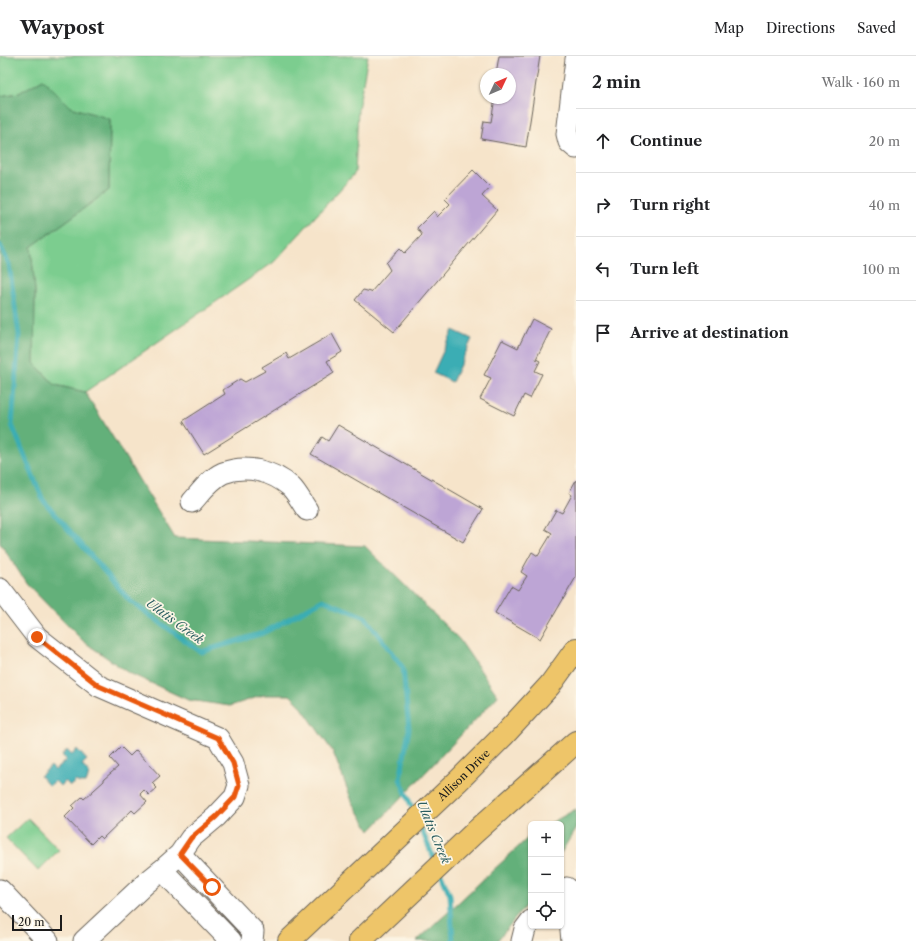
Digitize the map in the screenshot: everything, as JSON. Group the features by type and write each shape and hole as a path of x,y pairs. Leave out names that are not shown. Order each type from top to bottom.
{"main road":[{"name":"Allison Drive","path":"289,941 404,833 503,736 550,685 576,650"},
{"path":"360,941 474,833 576,742"}],"street":[{"path":"576,58 567,134 569,142 576,148"},
{"path":"192,502 208,483 222,473 236,469 260,470 275,476 292,488 307,510"},
{"path":"0,589 37,637 99,686 218,738 233,763 239,785 235,797 216,817 191,838 180,854 146,883 84,941"},
{"path":"180,854 253,931 252,941"},
{"path":"162,870 231,941"},
{"path":"568,884 572,941"},
{"path":"0,890 48,941"},
{"path":"522,941 525,929 528,925"}],"green space":[{"path":"0,56 368,56 358,109 355,173 274,262 85,392 55,385 34,363 35,291 31,247 109,190 110,120 71,107 43,79 19,93 0,96"},
{"path":"43,79 71,107 110,119 109,190 31,247 35,291 34,363 55,385 85,392 175,538 365,546 459,639 498,696 370,831 352,801 333,752 300,705 290,695 264,695 230,706 188,700 127,672 83,641 27,584 0,543 0,96 19,93"},
{"path":"576,809 576,828 564,848 564,821 554,821"},
{"path":"28,818 59,850 38,871 6,838"},
{"path":"528,838 528,903 497,941 417,941"}],"water":[{"path":"453,330 472,339 452,382 433,373"},
{"path":"77,749 87,760 82,765 89,773 87,781 85,783 79,783 76,781 70,786 65,781 60,786 55,781 49,786 40,776 51,766 55,770 66,760 62,755 67,750 72,755"}],"building":[{"path":"499,56 540,56 526,147 481,139 484,121 491,122 494,104 516,104 516,68 497,68"},
{"path":"473,170 490,187 482,196 497,210 394,332 355,300 363,290 371,292 390,270 386,263 400,248 405,253 422,235 417,228 434,211 437,217 450,204 445,199"},
{"path":"532,319 551,329 536,359 540,361 535,371 542,374 530,398 524,395 514,416 480,399 491,378 484,375 502,340 518,348"},
{"path":"332,334 342,352 327,361 334,373 204,454 183,421 225,394 223,390 240,379 245,382 265,371 262,367 286,353 289,359"},
{"path":"338,425 483,509 463,542 311,454 322,437 328,441"},
{"path":"576,480 576,577 540,639 495,613 511,586 518,590 527,576 521,572 532,552 538,556 552,533 545,529 556,510 562,513 572,495 569,493"},
{"path":"121,747 130,756 136,750 160,776 152,783 157,788 149,795 144,790 140,794 147,802 135,813 132,810 102,839 99,836 91,844 65,817 74,808 72,806 82,797 84,799 118,767 110,758"}],"waterway":[{"name":"Ulatis Creek","path":"0,245 9,264 19,335 12,425 43,500 130,601 201,652 263,633 323,600 365,617 403,668 409,729 400,779 415,815"},
{"name":"Ulatis Creek","path":"419,824 435,861"},
{"name":"Ulatis Creek","path":"440,872 450,895 453,941"}],"route":[{"path":"37,637 99,686 218,738 233,763 239,785 235,797 216,817 191,838 180,854 212,887"}]}
